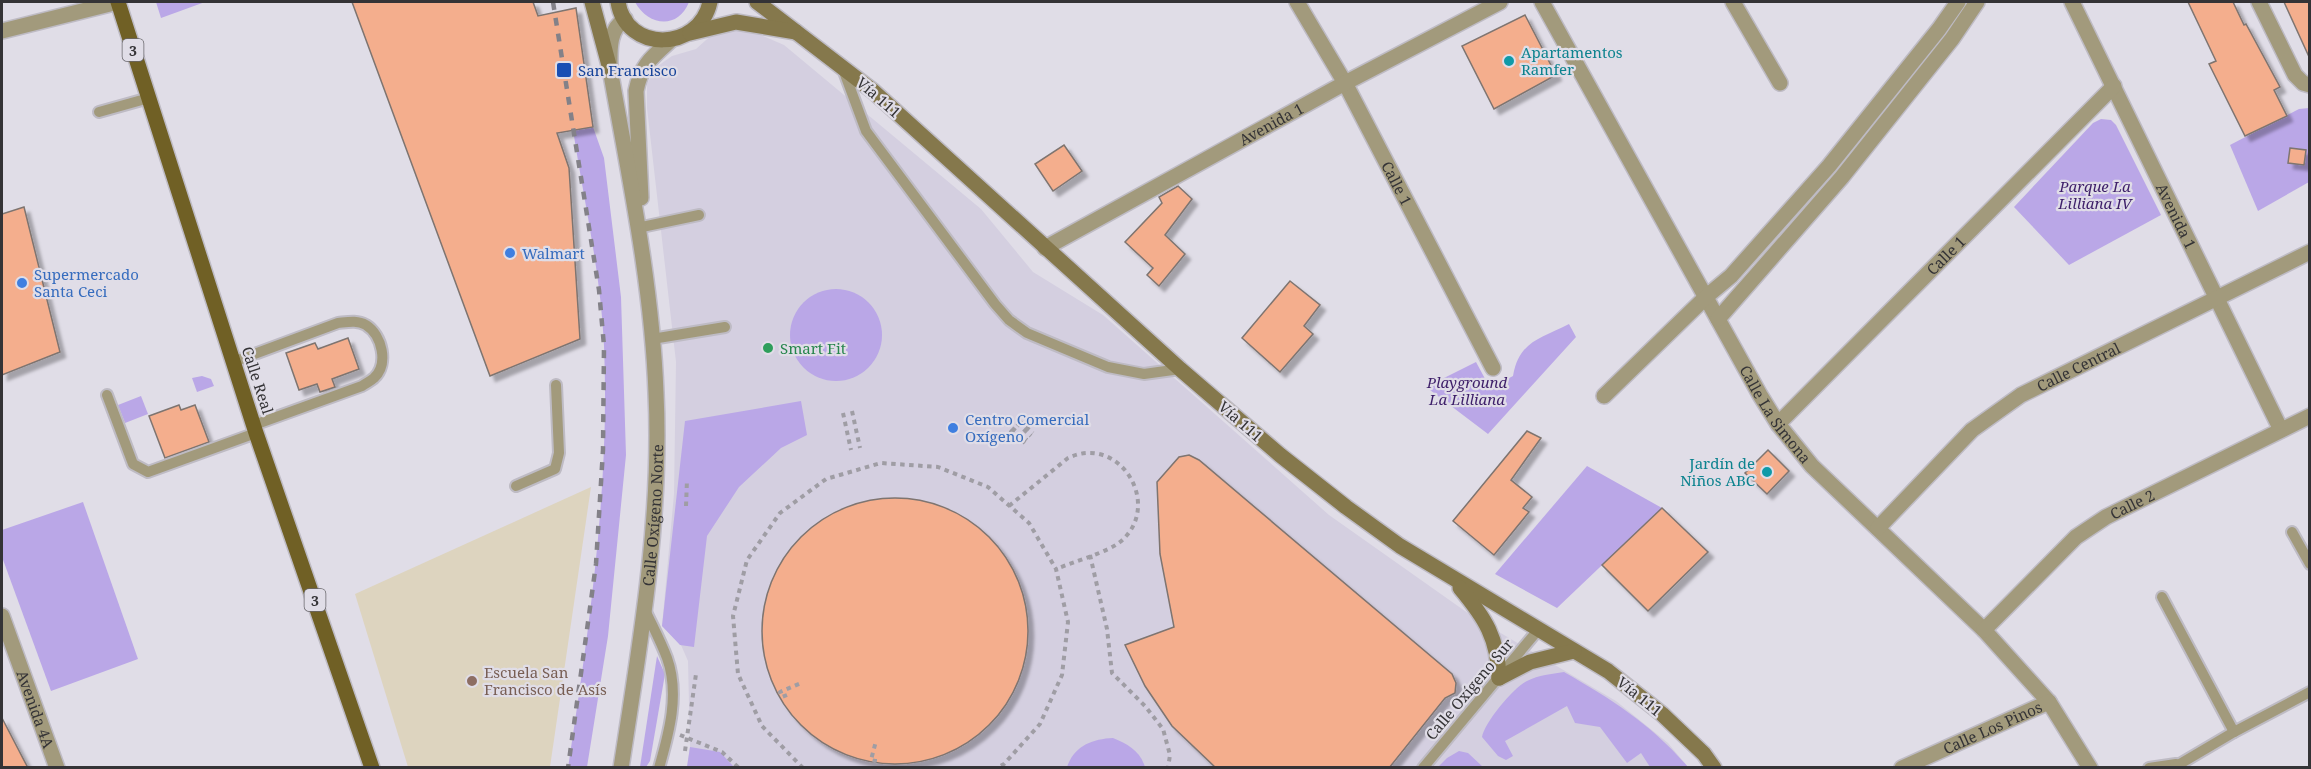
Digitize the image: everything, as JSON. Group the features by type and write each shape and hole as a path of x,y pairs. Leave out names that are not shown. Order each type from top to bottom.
{"main road":[{"name":"Calle Real","path":"118,2 255,429 372,768"},
{"path":"592,2 609,69"},
{"path":"618,2 625,20 641,34 660,40 671,40"},
{"path":"688,34 700,24 710,2"},
{"name":"Vía 111","path":"757,2 842,66 912,125 1179,369 1280,455 1400,546 1608,671 1662,714 1704,754 1714,768"},
{"name":"Vía 111","path":"671,40 735,22 799,33"},
{"path":"1452,578 1481,613 1492,634 1499,658 1500,678"},
{"path":"1500,678 1530,662 1575,651"}],"street":[{"path":"2,31 118,2"},
{"name":"Calle 1","path":"1297,2 1345,83 1493,368"},
{"name":"Avenida 1","path":"1045,248 1345,83 1500,2"},
{"name":"Calle La Simona","path":"1542,2 1778,424 1812,466 1984,630 2049,702 2090,768"},
{"path":"1733,2 1780,83"},
{"path":"1604,396 1707,296 1731,276 1829,166 1958,2"},
{"path":"1718,319 1842,177 1952,39 1977,2"},
{"name":"Avenida 1","path":"2072,2 2281,430"},
{"path":"2259,2 2295,75 2303,83 2310,85"},
{"name":"Calle Oxígeno Norte","path":"625,20 617,24 610,43 609,69 644,261"},
{"name":"Calle Oxígeno Norte","path":"621,768 646,612 657,450 656,392 644,261 636,91 639,75 648,60 671,40"},
{"name":"Calle 1","path":"1778,424 2114,86"},
{"name":"Calle Central","path":"1878,528 1972,430 2021,395 2216,296 2310,252"},
{"name":"Calle 2","path":"1984,630 2076,537 2106,517 2310,416"},
{"name":"Avenida 4A","path":"2,615 57,768"},
{"name":"Calle Los Pinos","path":"1902,768 2049,702"}],"lane":[{"path":"842,66 866,131 1009,320 1027,333 1108,367 1144,374 1179,369"},
{"path":"99,112 149,98"},
{"path":"642,228 699,215"},
{"path":"107,395 134,464 148,472 362,386 374,378 380,369 383,356 373,331 364,324 354,321 338,323 234,362"},
{"path":"652,339 725,327"},
{"path":"516,486 555,469 559,453 556,386"},
{"path":"2292,531 2310,564"},
{"path":"2162,597 2234,732"},
{"path":"646,612 667,659 673,679 673,709 659,768"},
{"name":"Calle Oxígeno Sur","path":"1423,768 1538,630"},
{"path":"2148,768 2175,766 2310,692"}],"path":[{"path":"852,411 860,448"},
{"path":"843,413 851,450"},
{"path":"1018,422 1032,435"},
{"path":"1011,429 1026,442"},
{"path":"1009,506 1068,458 1078,453 1092,452 1107,456 1128,472 1135,485 1138,504 1136,520 1129,533 1119,543 1056,569"},
{"path":"803,768 762,726 738,674 733,616 747,560 780,513 826,479 881,463 938,467 988,487 1029,523 1056,569 1068,622 1062,675 1040,724 1004,764 997,768"},
{"path":"686,506 687,480"},
{"path":"1090,555 1107,629 1112,673 1145,706 1163,729 1170,755 1168,768"},
{"path":"685,751 696,674"},
{"path":"787,695 782,697 780,692 801,683"},
{"path":"668,731 722,752 739,768"},
{"path":"875,759 875,761 871,760 876,741"}],"shaded area":[{"name":"Centro Comercial Oxígeno","path":"740,26 784,45 981,209 1033,272 1103,315 1329,515 1472,616 1616,701 1668,743 1688,767 687,767 690,747 688,661 681,645 662,626 674,494 676,362 647,108 647,84 655,68 672,56 696,49 716,31"},
{"name":"Escuela San Francisco de Asís","path":"591,487 550,767 408,767 355,594"}],"green space":[{"path":"156,2 205,2 161,18"},
{"path":"635,2 689,2 678,17 663,22 647,16"},
{"path":"2309,108 2309,182 2258,211 2230,145 2299,109"},
{"name":"Parque La Lilliana IV","path":"2101,119 2111,120 2116,125 2161,215 2069,265 2014,207 2093,123"},
{"path":"593,127 604,158 621,297 626,455 608,636 587,767 568,768 590,611 604,452 602,319 596,265 573,130"},
{"path":"836,289 854,292 869,302 879,317 882,335 879,353 869,368 854,378 836,381 818,378 803,368 793,353 790,335 793,317 803,302 818,292"},
{"name":"Playground La Lilliana","path":"1569,324 1576,337 1488,434 1426,387 1476,362 1490,388 1513,376 1520,355 1532,342"},
{"path":"202,376 211,379 214,386 197,392 192,378"},
{"path":"141,396 148,414 125,423 118,405"},
{"path":"801,401 807,435 781,448 739,487 707,536 694,647 680,645 662,626 685,421"},
{"path":"1587,466 1662,508 1557,608 1495,574"},
{"path":"83,502 138,659 51,691 2,557 2,530"},
{"path":"657,656 665,674 650,761 646,767 640,767"},
{"path":"1564,672 1631,714 1660,738 1688,767 1650,767 1641,753 1627,763 1600,727 1575,723 1567,706 1505,741 1513,756 1506,760 1498,756 1482,737 1488,723 1500,706 1527,681"},
{"path":"1113,738 1133,749 1145,767 1067,767 1074,754 1085,745"},
{"path":"690,747 720,752 734,767 687,767"},
{"path":"1459,751 1468,753 1483,767 1438,767"}],"building":[{"name":"Walmart","path":"352,2 533,2 538,16 576,8 593,127 557,133 569,168 580,339 490,376"},
{"path":"2188,2 2233,2 2280,87 2274,90 2287,116 2245,136 2209,64 2216,61"},
{"path":"2284,2 2310,2 2310,59"},
{"name":"Apartamentos Ramfer","path":"1525,15 1556,75 1494,109 1462,46"},
{"path":"1064,145 1082,171 1053,191 1035,164"},
{"path":"2290,148 2306,150 2304,165 2288,163"},
{"path":"1178,186 1192,199 1165,235 1185,254 1159,286 1147,275 1153,268 1125,242 1162,203 1159,197"},
{"name":"Supermercado Santa Ceci","path":"24,207 60,352 2,375 2,214"},
{"path":"1290,281 1320,305 1304,326 1313,334 1280,372 1242,338"},
{"path":"348,338 359,369 332,379 335,387 320,392 317,384 299,390 286,353 315,343 318,349"},
{"path":"179,405 181,410 195,405 209,442 165,458 149,416"},
{"path":"1527,431 1541,438 1511,480 1532,497 1523,508 1529,512 1494,555 1453,521"},
{"name":"Jardín de Niños ABC","path":"1768,450 1789,471 1767,494 1745,473"},
{"path":"1189,455 1199,460 1452,674 1456,683 1455,693 1445,698 1389,768 1216,768 1172,726 1145,686 1125,645 1174,627 1160,554 1157,482 1179,457"},
{"path":"882,498 908,498 934,503 958,513 980,528 998,546 1013,568 1023,592 1028,631 1023,670 1013,694 998,716 980,734 958,749 934,759 908,764 882,764 856,759 832,749 810,734 792,716 777,694 767,670 762,644 762,618 767,592 777,568 792,546 810,528 832,513 856,503"},
{"path":"1662,508 1708,552 1648,611 1602,565"},
{"path":"2,718 28,768 2,768"}],"railway":[{"path":"553,2 599,290 604,346 603,450 596,564 568,768"}],"place":[{"name":"Apartamentos Ramfer","path":"1509,61"},
{"name":"San Francisco","path":"564,70"},
{"name":"Walmart","path":"510,253"},
{"name":"Supermercado Santa Ceci","path":"22,283"},
{"name":"Smart Fit","path":"768,348"},
{"name":"Centro Comercial Oxígeno","path":"953,428"},
{"name":"Jardín de Niños ABC","path":"1767,472"},
{"name":"Escuela San Francisco de Asís","path":"472,681"}]}
